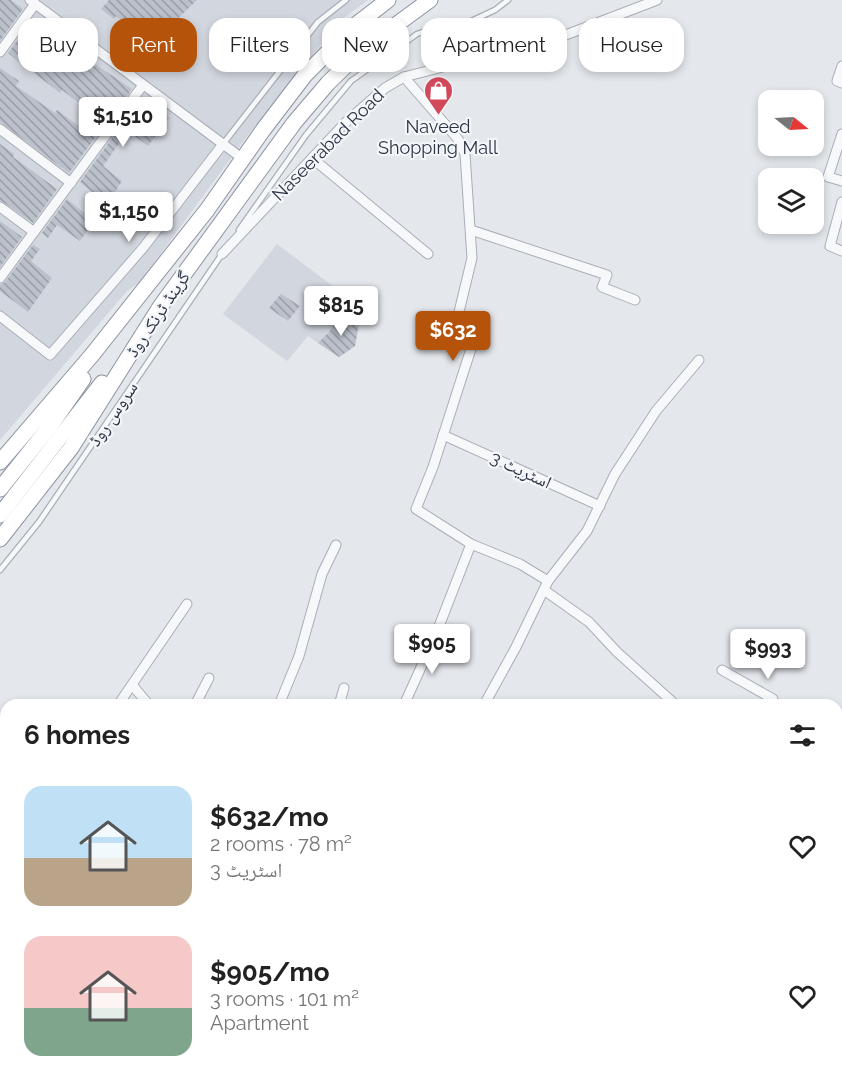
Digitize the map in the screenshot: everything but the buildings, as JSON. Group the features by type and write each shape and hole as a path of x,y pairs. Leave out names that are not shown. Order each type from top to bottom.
{"highway":[{"name":"گرینڈ ٹرنک روڈ","path":"0,462 92,355 207,210 305,75 353,27 388,0"},
{"name":"گرینڈ ٹرنک روڈ","path":"0,539 71,448 160,307 294,123 328,83 363,49 430,0"},
{"path":"0,515 160,307"},
{"path":"0,489 81,383 92,355"}],"street":[{"name":"Naseerabad Road","path":"567,34 657,0"},
{"path":"0,52 33,2 243,159"},
{"path":"842,66 837,81 842,83"},
{"name":"Naseerabad Road","path":"222,254 345,123 385,88 404,76 421,71"},
{"path":"404,76 458,139 465,154 472,258 458,316 461,323 477,330 433,467 416,509 471,544 520,564 589,622 617,652 669,699"},
{"path":"0,278 143,85"},
{"path":"0,129 71,183"},
{"path":"842,134 828,177 842,181"},
{"path":"0,316 50,355 142,248 223,144"},
{"path":"312,158 428,254"},
{"path":"842,202 830,246 842,251"},
{"path":"0,207 34,232"},
{"path":"471,230 607,275 602,287 635,300"},
{"path":"487,699 546,586 587,531 615,474 656,411 699,360"},
{"name":"اسٹریٹ 3","path":"443,435 600,506"},
{"path":"407,699 436,634 471,544"},
{"path":"281,699 299,656 322,574 336,545"},
{"path":"123,699 187,604"},
{"path":"722,670 773,699"},
{"path":"198,699 209,678"},
{"path":"133,686 144,699"},
{"path":"341,699 344,688"}],"lane":[{"path":"223,144 318,21 346,0"},
{"name":"سروس روڈ","path":"478,18 495,10 508,0"},
{"name":"سروس روڈ","path":"0,570 39,522 306,135 351,81 421,32"}],"shaded area":[{"path":"0,0 368,0 344,18 322,18 322,43 310,58 310,18 209,18 209,72 299,72 248,135 139,283 127,291 0,440"},
{"path":"277,244 363,309 355,346 339,357 308,336 287,361 223,314"}],"place":[{"name":"Naveed Shopping Mall","path":"438,116"}]}
